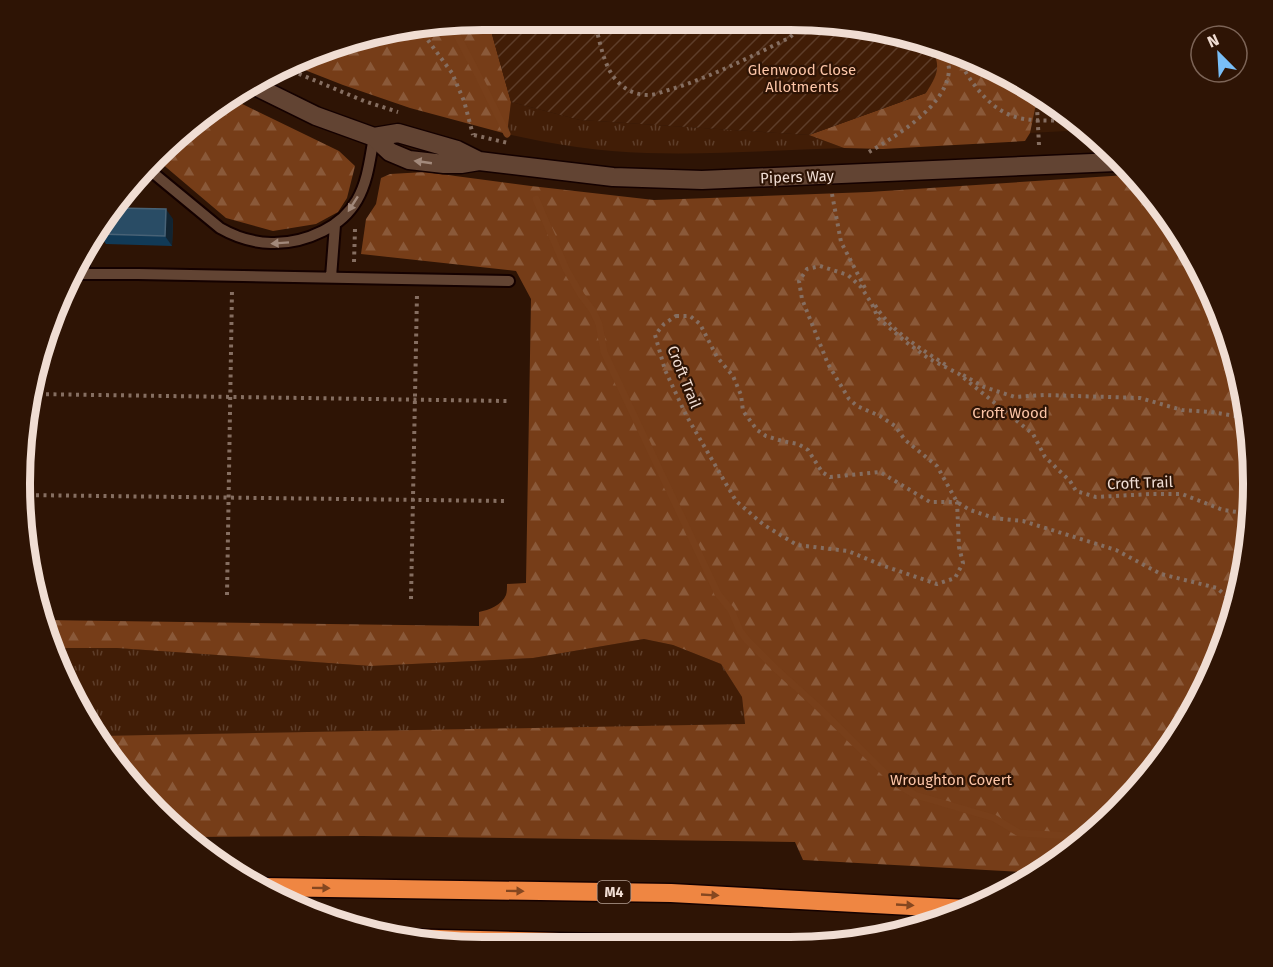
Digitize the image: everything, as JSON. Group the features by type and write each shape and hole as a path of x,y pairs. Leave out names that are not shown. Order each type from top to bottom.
{"highway":[{"name":"M4","path":"278,887 671,892 948,908"}],"main road":[{"name":"Pipers Way","path":"261,89 316,116 374,137 390,152 409,160 444,164 479,162 613,177 702,180 1109,162"}],"lane":[{"path":"153,173 220,228 231,234 261,243 278,244 297,241 335,225 349,211 359,195 369,168 374,137"},
{"path":"332,277 335,225"},
{"path":"84,270 84,274 509,282"}],"path":[{"path":"597,30 605,59 617,81 631,92 641,95 652,95 689,83 789,38 796,30"},
{"path":"423,34 452,73 464,100 473,135"},
{"path":"868,153 911,125 934,102 947,81 947,59"},
{"path":"962,65 981,94 999,109 1017,118 1060,120"},
{"path":"294,72 364,101 404,114"},
{"path":"1038,104 1036,107 1039,146"},
{"path":"463,132 519,145"},
{"path":"830,176 841,242 879,313 926,352 984,387 1015,397 1044,395 1140,398 1182,410 1238,416"},
{"path":"333,262 364,263"},
{"name":"Croft Trail","path":"1229,599 1217,588 1161,573 1116,550 1023,521 994,518 970,510 957,502 930,502 880,472 830,477 822,472 808,450 798,444 766,436 757,430 743,411 741,394 733,376 717,357 700,324 690,316 676,316 663,324 655,335 665,370 686,415 736,501 764,525 797,545 848,550 884,566 937,584 955,578 963,563 959,547 957,502 937,466 905,440 895,426 880,416 857,406 849,399 828,364 802,298 799,281 807,269 820,266 848,275 861,287 878,318 928,358 959,374 1033,434 1045,457 1070,480 1076,491 1096,497 1182,494 1223,510 1242,513"},
{"path":"227,595 232,275"},
{"path":"411,599 417,279"},
{"path":"39,394 507,401"},
{"path":"30,495 506,501"}],"shaded area":[{"path":"994,79 1041,106 1074,131 1030,133 996,118"}],"green space":[{"path":"491,30 511,102 507,134 410,108 302,69 366,45 395,39 454,31"},
{"name":"Glenwood Close Allotments","path":"491,30 819,31 907,45 934,54 937,64 934,80 926,93 809,135 580,120 511,102"},
{"path":"899,43 963,65 990,77 1036,103 1030,133 1025,141 883,149 844,148 809,135 926,93"},
{"path":"238,102 339,151 355,166 347,198 338,212 316,224 273,231 226,218 162,164 207,124"},
{"path":"511,102 580,120 809,135 844,148 671,153 576,147 507,134"},
{"name":"Croft Wood","path":"425,172 654,200 869,192 1122,175 1167,232 1196,283 1208,310 1228,366 1242,454 1242,513 1228,601 1196,684 1167,735 1149,760 1130,783 1089,824 1066,843 1023,872 803,860 795,842 363,836 200,837 143,783 107,736 745,724 742,697 721,664 673,645 644,639 533,658 371,666 117,648 61,648 51,620 479,626 479,612 502,602 506,595 507,584 526,583 531,299 516,271 361,254 366,219 376,204 381,178 390,174"},
{"path":"644,639 673,645 721,664 742,697 745,725 107,736 77,684 61,648 117,648 371,666 533,658"}],"building":[{"path":"123,208 166,209 165,236 105,234"}],"waterway":[{"path":"455,31 507,134"},
{"path":"536,199 566,269 599,324 604,352 718,594 731,610 740,631 747,640 894,782 915,795 994,818 1019,833 1074,836"}],"park label":[{"name":"Wroughton Covert","path":"951,780"}]}
